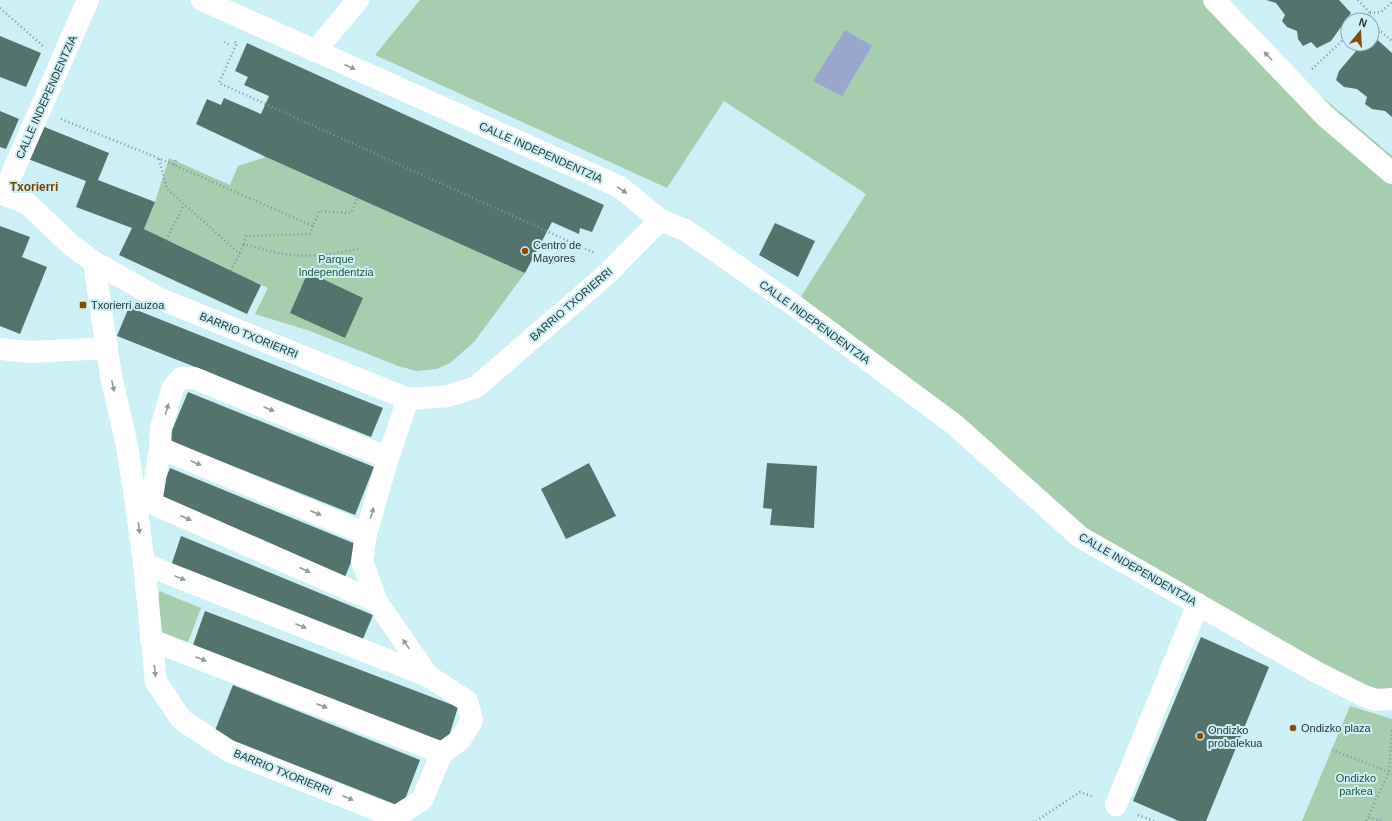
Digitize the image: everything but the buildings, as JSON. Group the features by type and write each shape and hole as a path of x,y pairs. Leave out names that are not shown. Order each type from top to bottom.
{"street":[{"name":"CALLE INDEPENDENTZIA","path":"2,194 88,0"},
{"name":"CALLE INDEPENDENTZIA","path":"202,0 620,187 660,220 685,230 796,306 949,421 1080,537 1318,673 1364,696 1376,700 1392,699"},
{"path":"315,51 358,0"},
{"path":"1214,0 1326,116 1392,173"},
{"name":"BARRIO TXORIERRI","path":"2,194 28,204 71,245 94,262 158,298 408,399 448,396 476,386 618,263 660,220"},
{"name":"BARRIO TXORIERRI","path":"94,262 111,376 127,446 143,504 144,564 156,682 182,720 229,751 395,817 422,800 442,753"},
{"path":"0,349 32,352 107,348"},
{"name":"BARRIO TXORIERRI","path":"143,504 160,448 162,428 173,387 181,378 194,378 388,458"},
{"path":"408,399 388,458 366,534 362,561 377,602 428,676"},
{"path":"160,448 366,534"},
{"path":"143,504 377,602"},
{"path":"144,564 428,676 467,701 472,720 460,740 442,753 151,640"},
{"path":"1116,806 1198,604"}],"path":[{"path":"1358,0 1369,12"},
{"path":"1380,12 1392,2"},
{"path":"0,8 58,69"},
{"path":"1380,31 1392,41"},
{"path":"224,42 230,45"},
{"path":"1295,84 1340,42"},
{"path":"237,43 219,83 618,263"},
{"path":"40,111 158,158 314,226"},
{"path":"158,158 167,189 240,254"},
{"path":"174,165 176,160"},
{"path":"231,271 240,254 246,236 310,234 319,211 351,213 358,198"},
{"path":"166,240 184,205"},
{"path":"244,244 282,254 310,256 329,255 361,248"},
{"path":"1366,821 1390,772 1392,729"},
{"path":"1332,750 1390,772"},
{"path":"1036,821 1080,792"},
{"path":"1368,817 1381,821"}],"green space":[{"path":"420,0 1214,0 1327,101 1392,156 1392,706 1080,537 795,306 866,194 724,101 667,188 375,55"},
{"name":"Parque Independentzia","path":"266,157 525,273 474,342 450,363 437,369 417,371 398,366 310,331 255,314 268,288 144,229 155,202 169,158 230,185 238,166"},
{"path":"159,591 201,608 188,642 167,635 159,628 157,618"},
{"name":"Ondizko parkea","path":"1350,706 1392,719 1392,821 1302,821"}],"water":[{"path":"845,30 872,46 842,96 813,81"}],"place":[{"name":"Centro de Mayores","path":"525,251"},
{"name":"Txorierri auzoa","path":"83,305"},
{"name":"Ondizko plaza","path":"1293,728"},
{"name":"Ondizko probalekua","path":"1200,736"}],"district":[{"name":"Txorierri","path":"34,187"}]}
